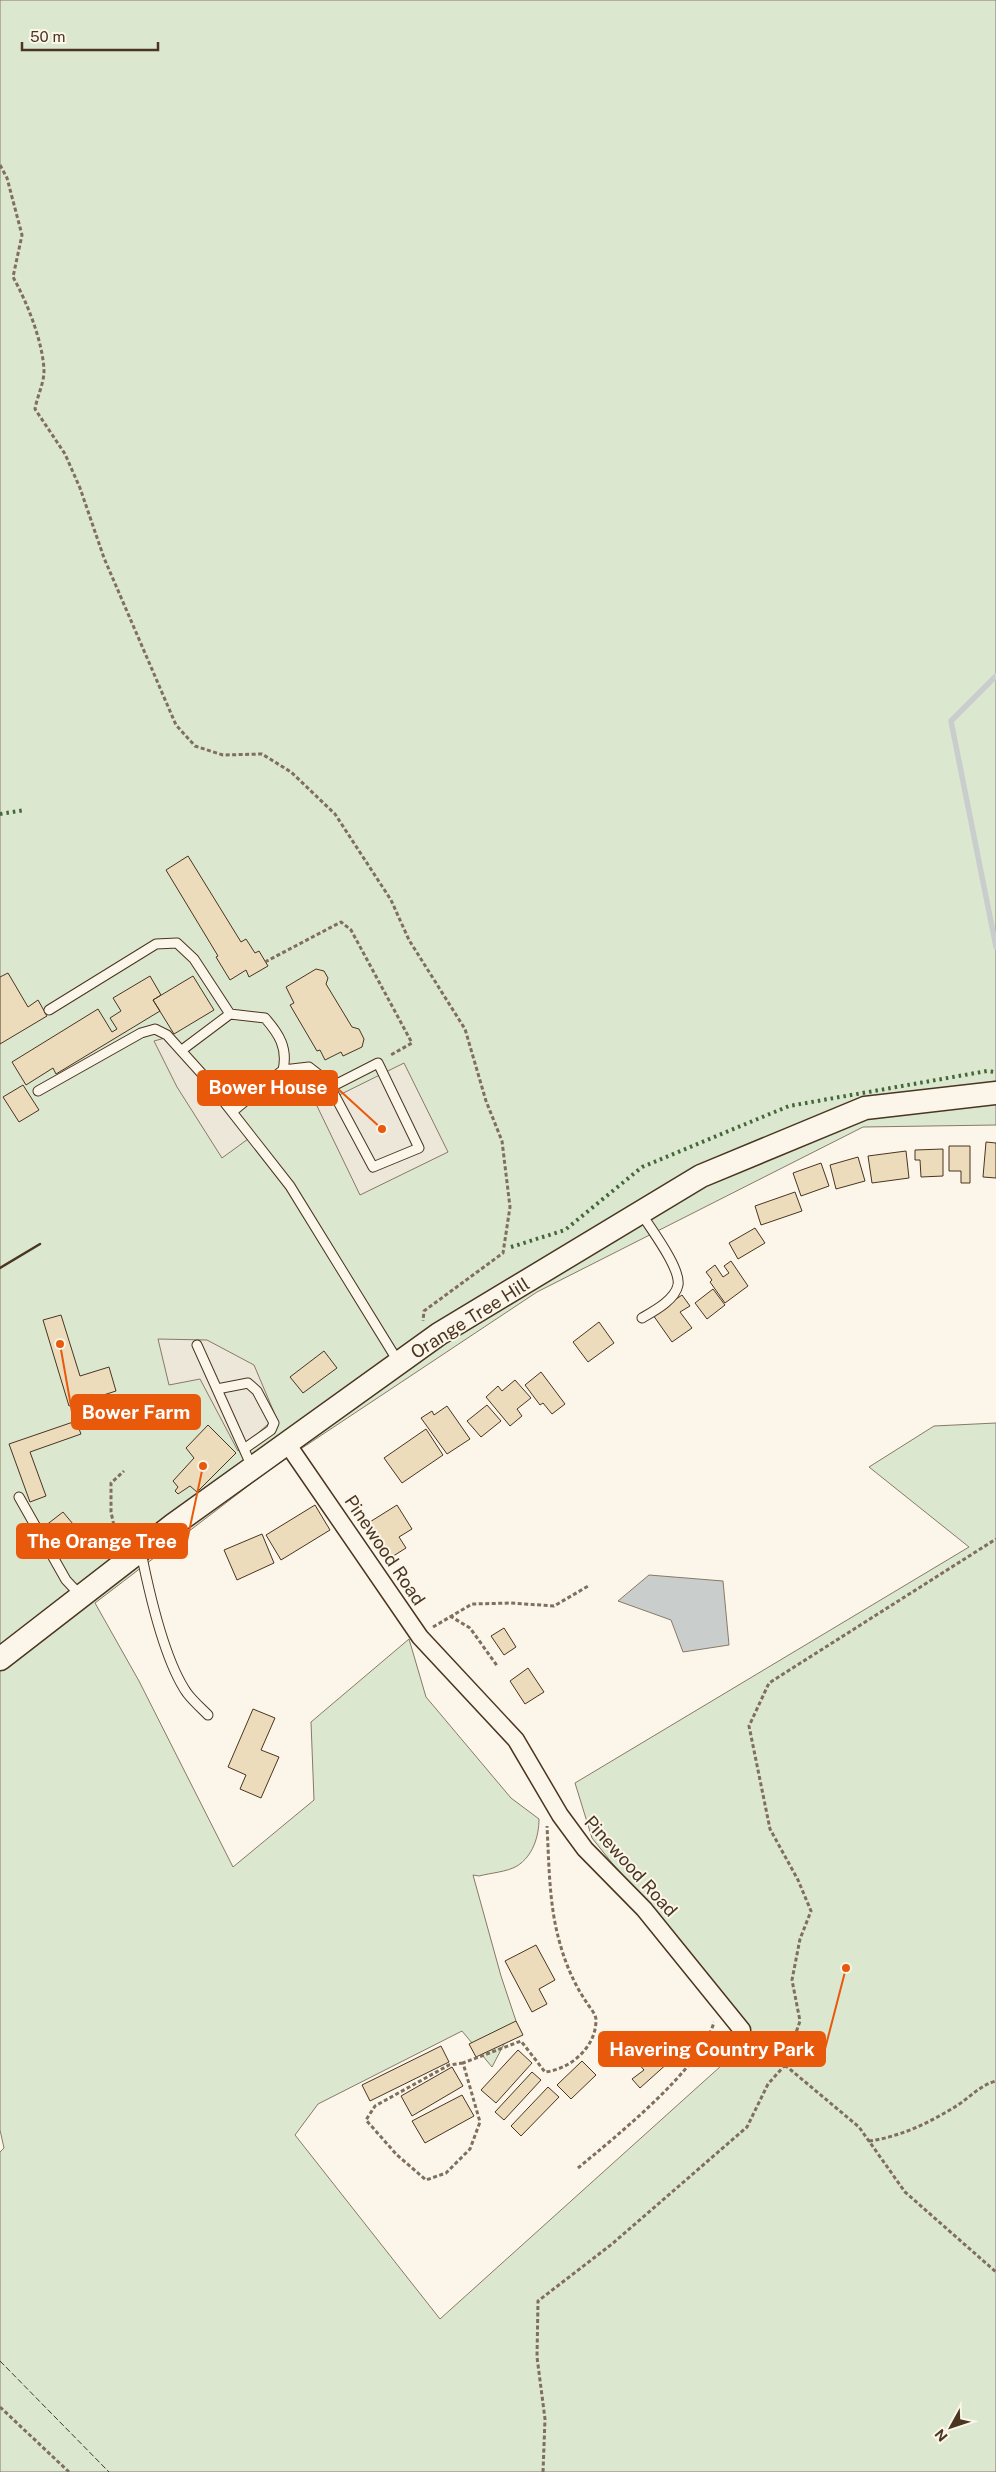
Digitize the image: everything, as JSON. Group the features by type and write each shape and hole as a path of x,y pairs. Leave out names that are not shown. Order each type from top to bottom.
{"main road":[{"name":"Orange Tree Hill","path":"0,1659 134,1554 248,1458 286,1442 439,1334 701,1176 865,1108 996,1093"}],"street":[{"name":"Pinewood Road","path":"286,1442 418,1635 516,1740 560,1816 584,1849 644,1909 742,2030"}],"lane":[{"path":"50,1010 156,944 177,943 194,959 230,1014"},
{"path":"182,1050 230,1014 265,1018 280,1035 285,1060 283,1070"},
{"path":"38,1091 141,1033 154,1029 167,1035 182,1050 290,1186 399,1363"},
{"path":"232,1112 283,1070 309,1067 327,1081 331,1087 373,1167 419,1148 378,1063 331,1087"},
{"path":"641,1213 677,1272 678,1284 673,1296 642,1318"},
{"path":"197,1344 217,1389 248,1458 274,1427 270,1414 257,1391 248,1383 217,1389"},
{"path":"19,1497 66,1580 81,1596"},
{"path":"134,1554 175,1670 187,1693 208,1715"}],"path":[{"path":"0,165 7,178 22,235 13,277 23,295 35,328 44,371 35,409 64,454 80,488 104,558 176,725 195,746 223,755 262,754 291,772 335,814 391,900 409,940 465,1029 486,1101 502,1141 510,1207 503,1253 424,1311 420,1348"},
{"path":"265,962 341,922 351,930 412,1043 378,1063"},
{"path":"124,1471 112,1482 111,1512 117,1541 134,1554"},
{"path":"543,2472 545,2420 537,2357 538,2301 612,2244 747,2127 768,2084 785,2065 800,2021 792,1980 800,1939 811,1912 798,1880 770,1829 749,1726 769,1683 996,1539"},
{"path":"418,1635 472,1604 511,1603 554,1606 590,1585"},
{"path":"450,1616 470,1628 498,1667"},
{"path":"462,2063 480,2122 470,2149 446,2173 426,2180 397,2155 366,2120 375,2106 449,2065 462,2063 521,2041 544,2072 555,2071 571,2062 586,2050 595,2032 596,2016 574,1983 559,1941 554,1915 548,1857 546,1790"},
{"path":"578,2168 633,2120 691,2062 708,2039 720,2003"},
{"path":"742,2030 859,2127 905,2192 996,2272"},
{"path":"869,2141 886,2139 913,2128 955,2107 974,2094 984,2084 996,2081"},
{"path":"0,2407 69,2472"}],"green space":[{"path":"0,0 996,0 996,1125 863,1127 537,1292 269,1470 95,1603 139,1681 233,1867 314,1800 311,1722 409,1639 426,1697 511,1798 539,1819 534,1845 523,1862 503,1871 479,1876 473,1875 501,1976 516,2021 492,2067 462,2031 318,2104 295,2135 440,2319 752,2038 592,1838 575,1783 969,1547 869,1467 934,1426 996,1423 996,2472 0,2472 0,2152 4,2148 0,2130"}],"shaded area":[{"path":"165,1038 197,1071 248,1139 222,1158 177,1087 154,1041"},
{"path":"404,1063 448,1152 360,1195 317,1106"},
{"path":"158,1339 207,1340 254,1365 276,1417 238,1451 200,1379 169,1385"},
{"path":"649,1575 723,1581 729,1645 683,1652 671,1620 618,1601"}],"building":[{"path":"188,856 241,942 246,939 255,953 259,951 268,966 249,977 246,970 230,980 216,957 218,956 166,870"},
{"path":"316,969 324,971 328,978 326,984 352,1027 359,1029 364,1039 362,1047 343,1056 341,1052 325,1060 320,1050 317,1051 290,1005 294,1003 286,987"},
{"path":"8,973 28,1007 38,1000 47,1016 0,1044 0,977"},
{"path":"150,976 161,995 153,1000 160,1011 56,1074 53,1068 26,1085 12,1062 98,1009 112,1032 117,1029 110,1018 121,1011 113,998"},
{"path":"193,976 214,1010 174,1034 153,1000"},
{"path":"23,1085 39,1110 19,1122 3,1097"},
{"path":"986,1142 996,1143 996,1178 983,1177"},
{"path":"949,1146 970,1146 970,1183 961,1183 961,1171 949,1171"},
{"path":"943,1149 943,1176 921,1177 920,1160 915,1160 915,1150"},
{"path":"906,1151 909,1178 872,1183 868,1156"},
{"path":"858,1157 865,1181 836,1189 830,1165"},
{"path":"821,1163 829,1186 801,1196 793,1173"},
{"path":"795,1192 802,1211 761,1225 755,1206"},
{"path":"755,1228 765,1243 738,1259 729,1243"},
{"path":"731,1261 748,1286 725,1303 710,1282 712,1280 706,1272 715,1265 723,1277 729,1273 724,1266"},
{"path":"713,1289 725,1305 707,1319 695,1303"},
{"path":"682,1295 690,1306 680,1312 692,1328 672,1342 653,1315"},
{"path":"61,1315 80,1376 109,1367 116,1391 69,1406 43,1320"},
{"path":"599,1322 614,1343 588,1362 573,1342"},
{"path":"324,1351 337,1368 303,1393 290,1377"},
{"path":"541,1372 565,1404 552,1414 543,1403 540,1405 525,1385"},
{"path":"515,1380 531,1398 517,1409 522,1416 510,1426 486,1397 498,1386 502,1391"},
{"path":"487,1405 501,1421 481,1437 467,1421"},
{"path":"447,1406 470,1439 447,1454 421,1418 432,1411 434,1415"},
{"path":"76,1421 81,1434 30,1452 46,1496 30,1502 9,1444"},
{"path":"208,1425 236,1453 197,1492 190,1486 178,1494 175,1491 178,1487 173,1481 194,1458 186,1448"},
{"path":"426,1429 443,1455 402,1483 384,1458"},
{"path":"315,1505 330,1530 281,1560 266,1535"},
{"path":"397,1505 412,1529 399,1537 406,1548 387,1560 365,1525"},
{"path":"63,1512 78,1530 60,1544 45,1526"},
{"path":"262,1534 274,1563 237,1580 224,1550"},
{"path":"504,1628 516,1647 504,1655 491,1636"},
{"path":"528,1668 544,1692 525,1704 510,1681"},
{"path":"253,1709 275,1718 261,1750 279,1757 261,1798 240,1789 246,1775 228,1767"},
{"path":"536,1945 555,1980 539,1989 547,2004 532,2012 505,1961"},
{"path":"516,2021 523,2035 476,2057 469,2044"},
{"path":"649,2039 669,2062 640,2088 632,2079 644,2070 631,2055"},
{"path":"441,2046 449,2062 370,2101 362,2085"},
{"path":"518,2050 532,2063 496,2103 481,2090"},
{"path":"582,2061 596,2075 571,2099 557,2085"},
{"path":"452,2067 463,2086 412,2116 401,2096"},
{"path":"532,2072 541,2080 504,2120 495,2112"},
{"path":"548,2087 559,2097 521,2136 511,2126"},
{"path":"462,2095 474,2116 425,2143 412,2121"}],"waterway":[{"path":"996,676 951,721 996,947"}],"hedge":[{"path":"0,814 25,810"},
{"path":"511,1247 565,1230 642,1167 789,1106 987,1071 996,1072"}],"fence":[{"path":"0,2361 109,2472"}],"wall":[{"path":"0,1268 40,1244"}],"place":[{"name":"Bower House","path":"382,1129"},
{"name":"Bower Farm","path":"60,1344"},
{"name":"The Orange Tree","path":"203,1466"},
{"name":"Havering Country Park","path":"846,1968"}]}
